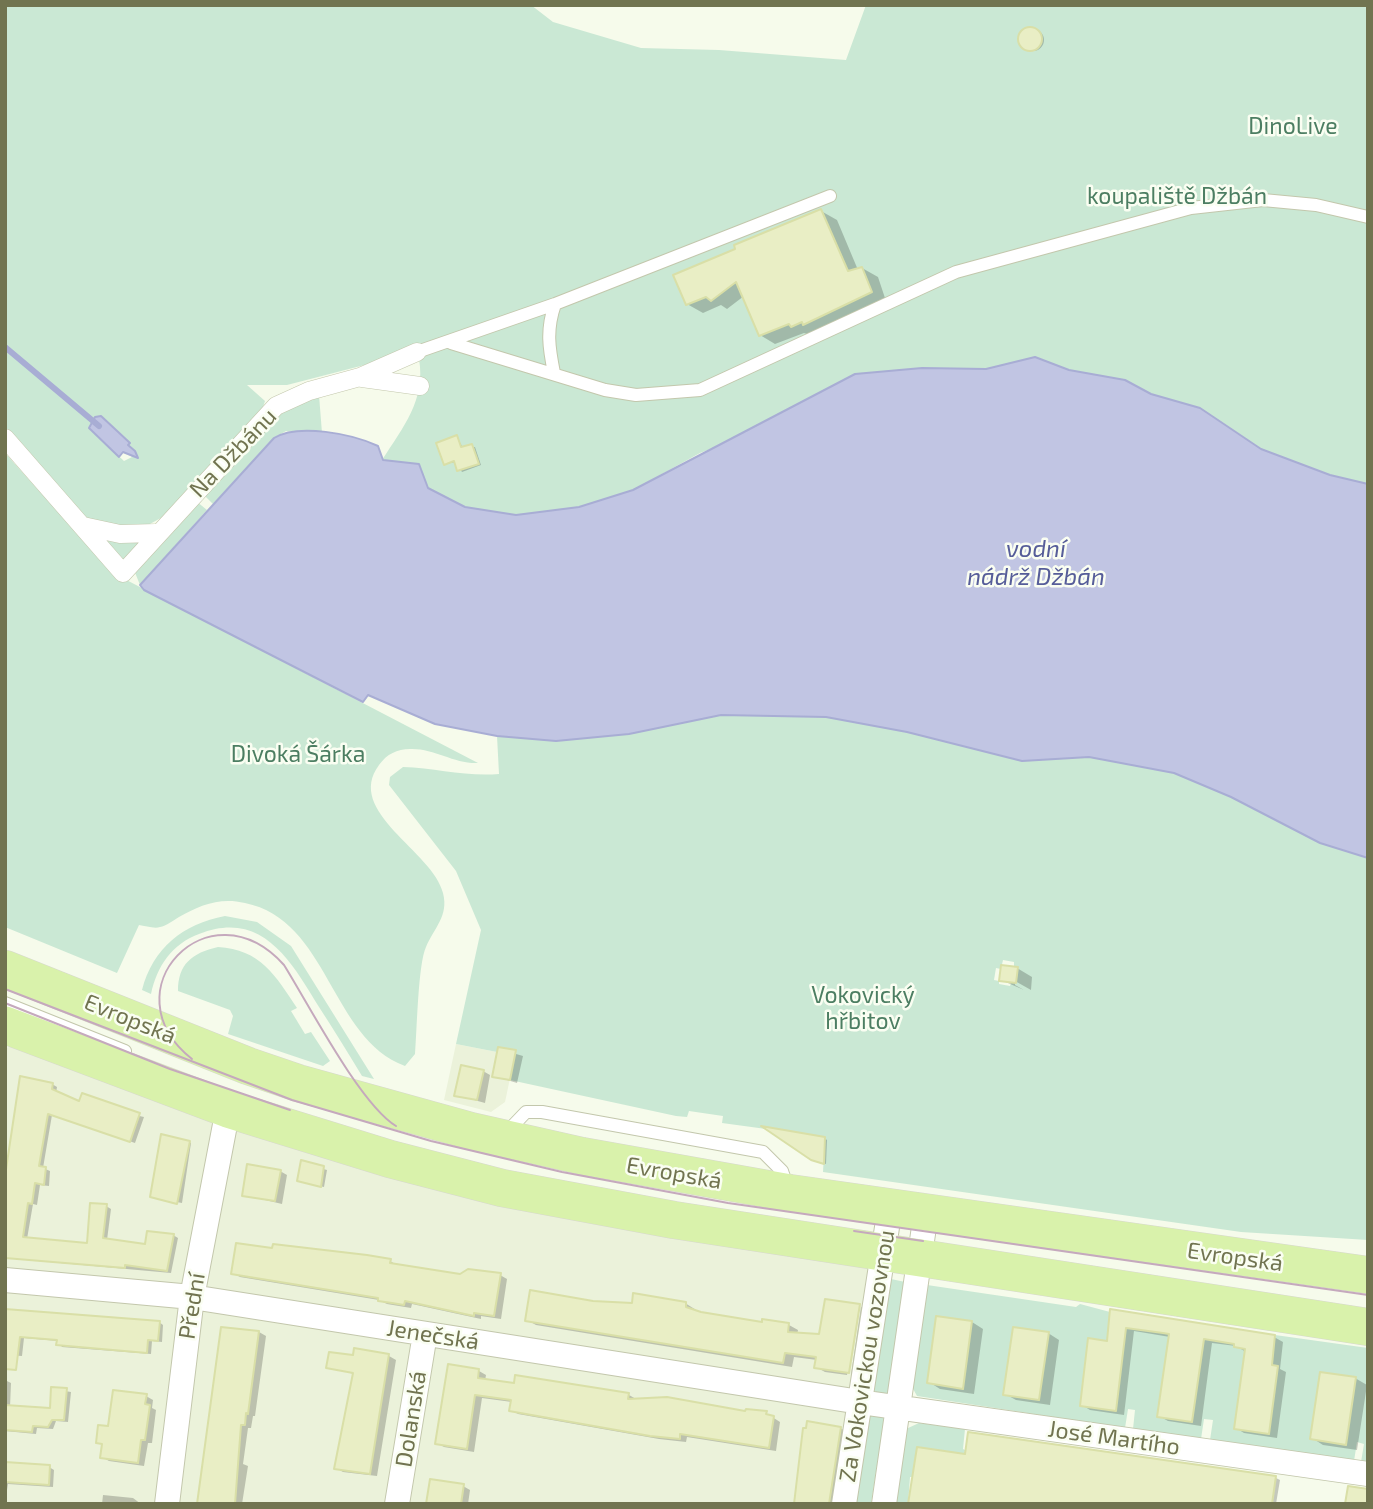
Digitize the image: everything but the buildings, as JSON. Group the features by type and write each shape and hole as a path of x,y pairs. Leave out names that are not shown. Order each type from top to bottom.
{"main road":[{"name":"Evropská","path":"5,969 204,1055 502,1138 582,1156 790,1193 1368,1275"},
{"name":"Evropská","path":"5,1025 244,1106 302,1133 458,1178 527,1194 674,1220 1368,1327"}],"street":[{"name":"Na Džbánu","path":"5,438 123,573 156,533 276,406 309,391 360,377 416,352"},
{"name":"Na Džbánu","path":"360,377 421,386"},
{"path":"83,526 120,534 156,533"},
{"name":"Přední","path":"167,1504 192,1297 244,1106"},
{"name":"Za Vokovickou vozovnou","path":"844,1504 890,1208"},
{"name":"Za Vokovickou vozovnou","path":"884,1504 926,1213"},
{"name":"Jenečská","path":"5,1280 192,1297 860,1402"},
{"name":"Dolanská","path":"397,1504 425,1334"},
{"name":"José Martího","path":"860,1402 1368,1474"}],"lane":[{"path":"416,352 451,343 555,304 830,196"},
{"path":"451,343 605,390 636,395 701,390 956,272 1191,208 1263,200 1316,205 1368,217"},
{"path":"554,373 547,342 548,323 555,304"},
{"path":"5,989 103,1027"},
{"path":"5,1003 134,1055"}],"shaded area":[{"path":"456,1044 497,1052 498,1047 516,1050 505,1102 491,1112 444,1100"},
{"path":"15,1045 218,1121 870,1261 836,1504 5,1504 5,1055 6,1048"}],"green space":[{"name":"koupaliště Džbán","path":"5,5 531,5 553,22 641,48 719,50 846,60 866,5 1368,5 1368,484 1330,475 1261,449 1200,408 1151,394 1125,380 1069,370 1035,357 986,369 922,368 700,453 633,490 579,507 516,515 465,507 428,488 419,464 382,460 405,424 416,400 419,359 380,361 287,385 247,385 265,401 262,410 170,513 148,525 114,529 80,515 5,431","holes":["91,426 132,457 124,461 89,428"]},
{"path":"319,395 322,433 286,431 274,438 213,504 203,494 275,414"},
{"name":"Divoká Šárka","path":"5,453 113,573 478,763 419,749 401,750 382,761 371,782 373,799 381,815 436,877 444,901 440,922 423,956 415,1054 405,1066 380,1052 360,1031 313,955 295,932 273,914 245,903 210,903 158,928 139,925 117,973 5,927"},
{"path":"196,501 207,510 140,585 134,570"},
{"path":"95,535 146,538 121,566"},
{"name":"Vokovický hřbitov","path":"721,715 826,717 907,732 1022,761 1089,757 1174,773 1231,797 1320,843 1368,858 1368,1240 1241,1232 823,1172 825,1137 722,1123 723,1116 689,1111 687,1117 676,1116 510,1080 516,1050 499,1047 497,1052 456,1044 481,930 456,871 389,785 390,777 403,767 499,774 497,736 556,741 629,734","holes":["1003,960 1014,962 1014,966 1018,967 1016,983 1011,983 1010,986 994,980 996,968 1001,969"]},
{"path":"225,916 257,922 291,946 374,1079 362,1076 297,973 272,944 257,934 240,928 221,928 189,938 167,957 157,974 151,994 142,990 154,962 172,940 196,925"},
{"path":"218,947 245,953 274,975 297,1008 291,1011 305,1034 311,1032 330,1061 323,1066 228,1034 233,1016 230,1010 178,991 181,974 188,961"},
{"path":"891,1279 910,1283 890,1394 870,1391"},
{"path":"927,1285 1076,1307 1080,1304 1110,1312 1163,1333 1234,1344 1234,1347 1273,1352 1275,1335 1368,1348 1368,1463 1361,1462 1364,1444 1357,1442 1354,1461 1210,1440 1213,1420 1204,1419 1201,1439 1133,1429 1135,1410 1128,1409 1125,1428 917,1396 911,1385","holes":["936,1316 972,1321 962,1388 927,1383","1013,1327 1049,1332 1039,1400 1003,1394","1088,1338 1124,1343 1116,1411 1080,1406","1167,1350 1201,1354 1192,1422 1157,1417","1243,1361 1278,1366 1268,1434 1234,1429","1320,1372 1356,1377 1346,1445 1310,1439"]},
{"path":"867,1413 885,1414 871,1504 853,1504"},
{"path":"919,1423 965,1429 958,1504 946,1504 953,1452 917,1447 910,1477 908,1504 894,1504 906,1429"}],"water":[{"name":"vodní nádrž Džbán","path":"1035,357 1069,370 1125,380 1151,394 1200,408 1261,449 1330,475 1368,484 1368,858 1320,843 1231,797 1174,773 1089,757 1022,761 907,732 826,717 721,715 629,734 556,741 497,736 435,724 368,695 363,702 144,590 140,585 274,438 284,434 297,431 326,432 367,442 378,446 383,460 419,464 428,488 465,507 516,515 579,507 633,490 855,374 922,368 986,369"},
{"path":"101,416 130,443 128,445 138,458 123,452 119,457 89,428 95,417"}],"waterway":[{"path":"5,347 99,426"}],"tram line":[{"path":"192,1059 168,1032 160,1004 164,977 178,955 199,940 226,935 255,942 284,965 351,1076 382,1114 396,1126"},
{"path":"5,989 292,1100 431,1141 562,1172 728,1203 1368,1295"},
{"path":"5,1003 170,1069 290,1110"},
{"path":"854,1231 923,1241"}],"park label":[{"name":"DinoLive","path":"1293,126"}]}
